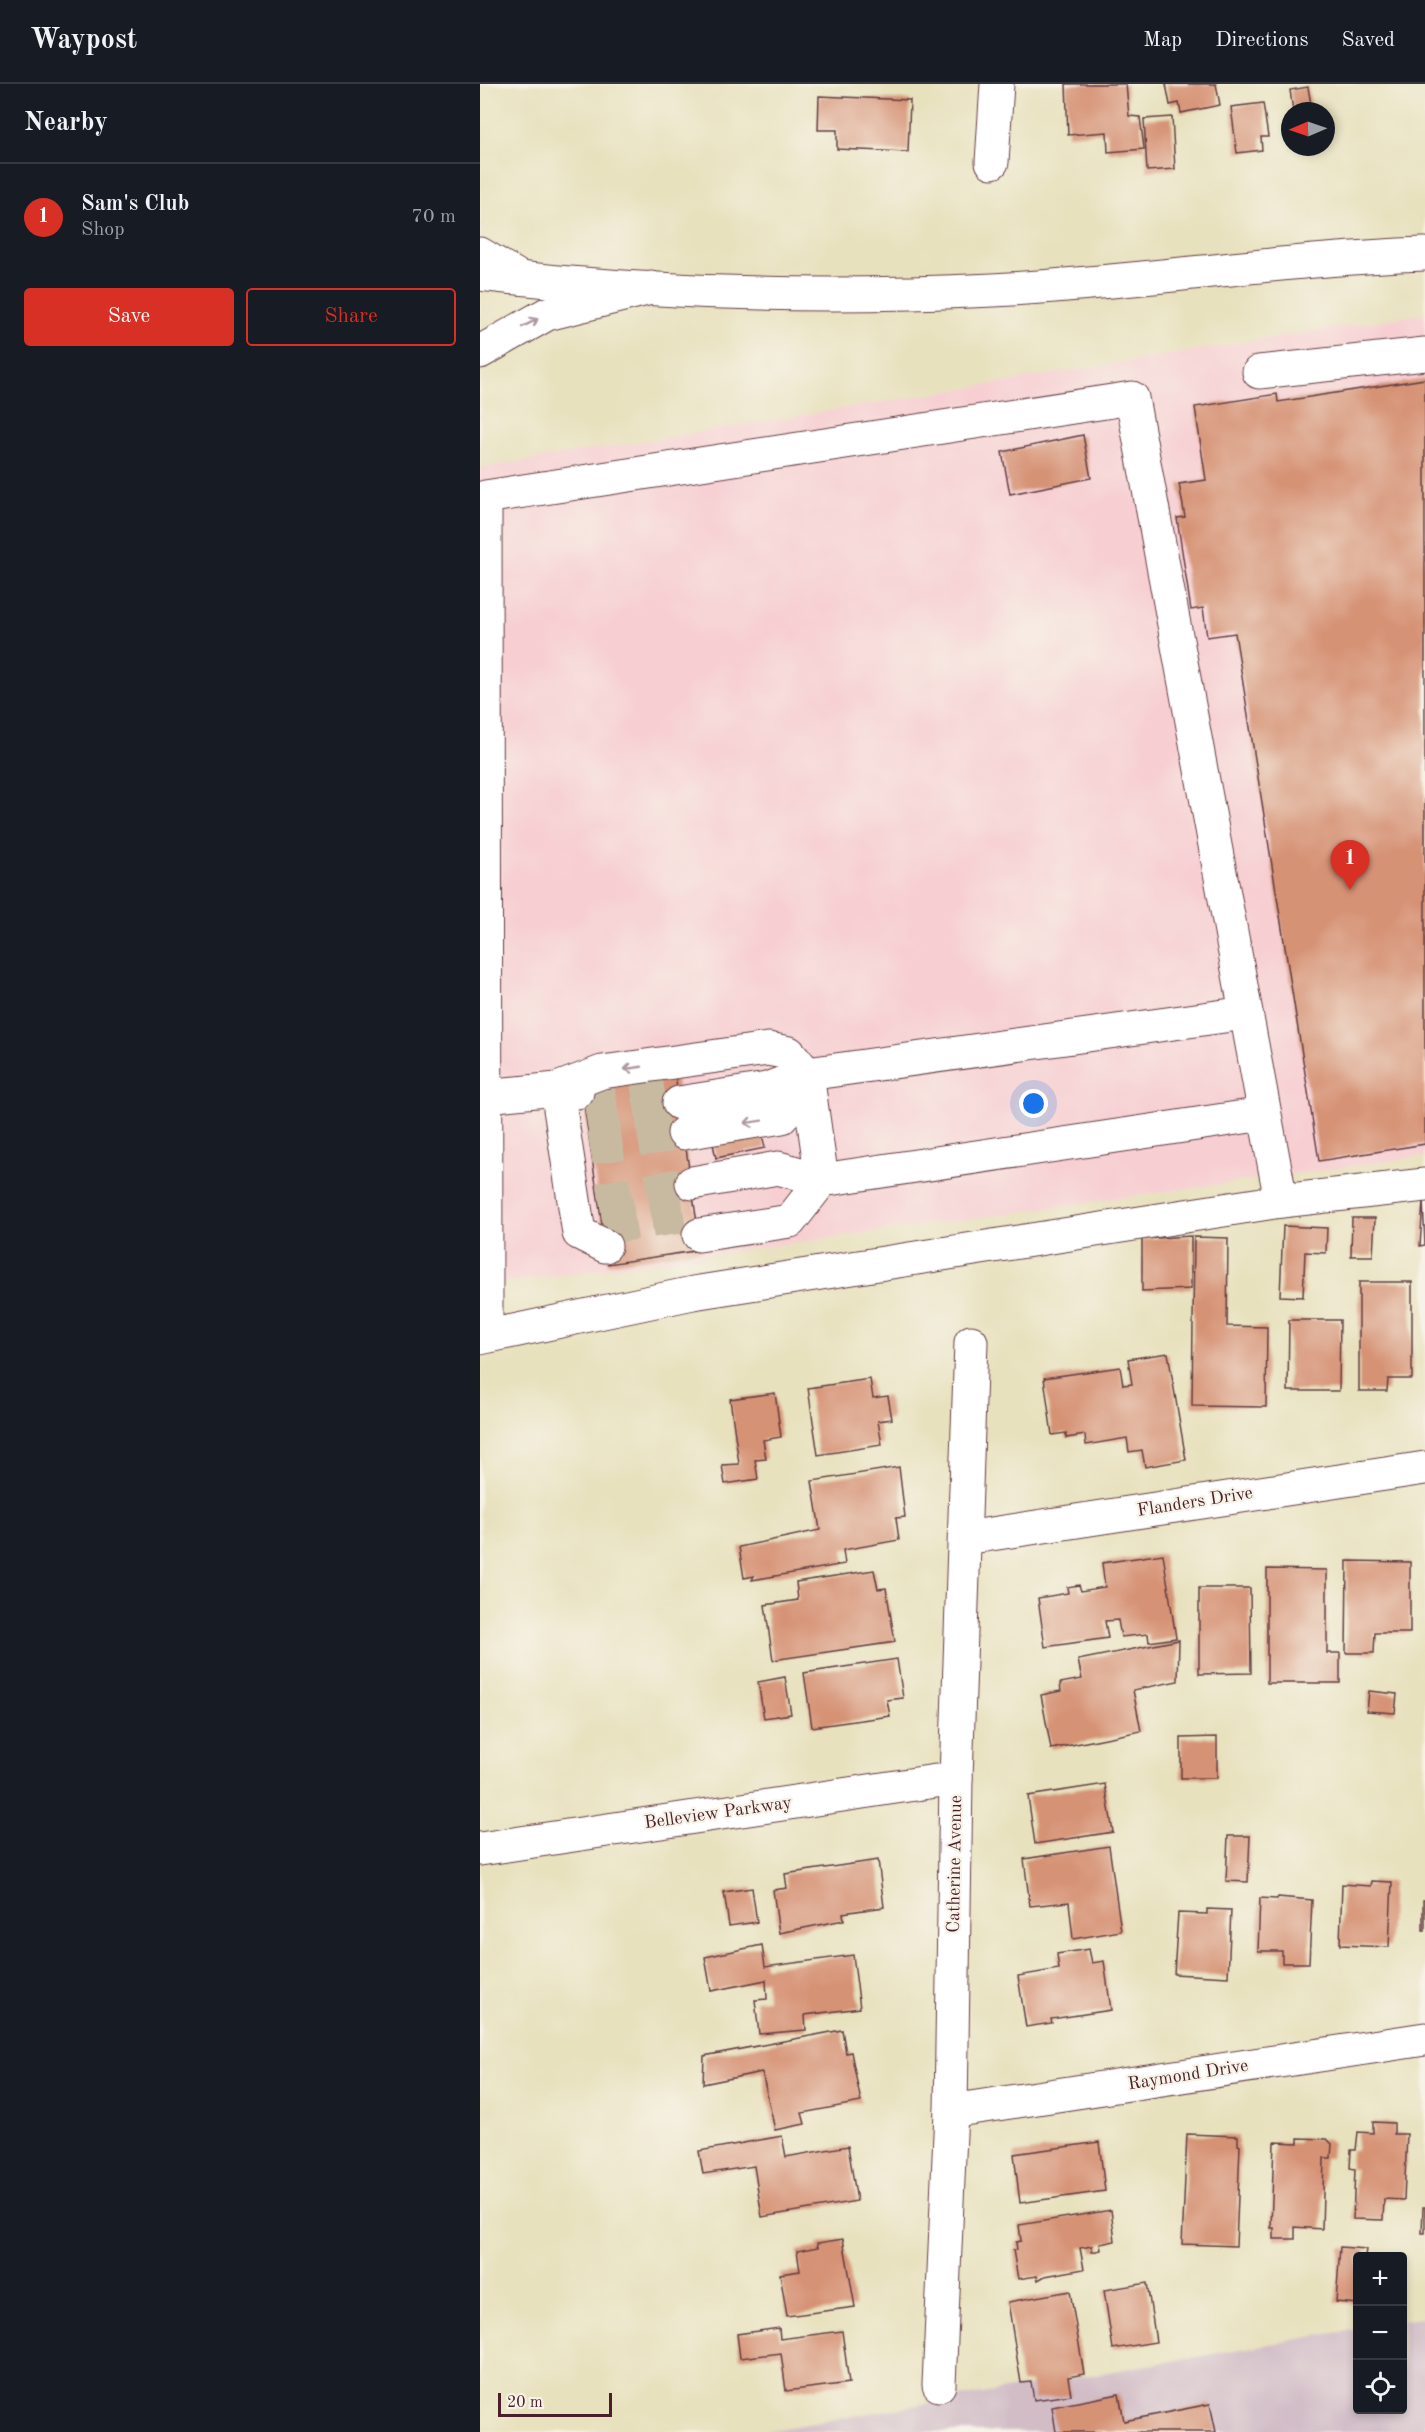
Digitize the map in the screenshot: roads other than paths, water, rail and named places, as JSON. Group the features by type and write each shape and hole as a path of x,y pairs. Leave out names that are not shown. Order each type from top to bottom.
{"main road":[{"path":"992,162 997,84"},
{"path":"480,254 520,278"},
{"path":"480,274 651,288 824,295 995,290 1425,254"},
{"path":"480,352 547,314 651,288"},
{"path":"1259,372 1425,354"},
{"path":"1281,1201 1132,398 485,497 483,692 486,1096 483,1337 693,1293 1281,1201 1425,1185"},
{"path":"807,1074 782,1118 680,1105 761,1068 807,1074 1246,1013"},
{"path":"595,1220 570,1173 573,1116 602,1072 768,1048 789,1053 807,1074 822,1180"},
{"path":"486,1096 573,1116"},
{"path":"698,1225 787,1200 822,1180 1264,1114"},
{"path":"692,1183 778,1168 822,1180"},
{"name":"Catherine Avenue","path":"939,2385 951,2111 956,1778 971,1342"},
{"name":"Flanders Drive","path":"965,1538 1425,1467"},
{"name":"Belleview Parkway","path":"480,1849 956,1778"},
{"name":"Raymond Drive","path":"951,2111 1425,2039"}],"tunnel":[{"path":"582,1092 676,1079"},
{"path":"586,1118 679,1103"},
{"path":"590,1148 684,1133"},
{"path":"599,1199 692,1183"},
{"path":"603,1228 696,1215"}],"place":[{"name":"Sam's Club","path":"1350,890"}]}
